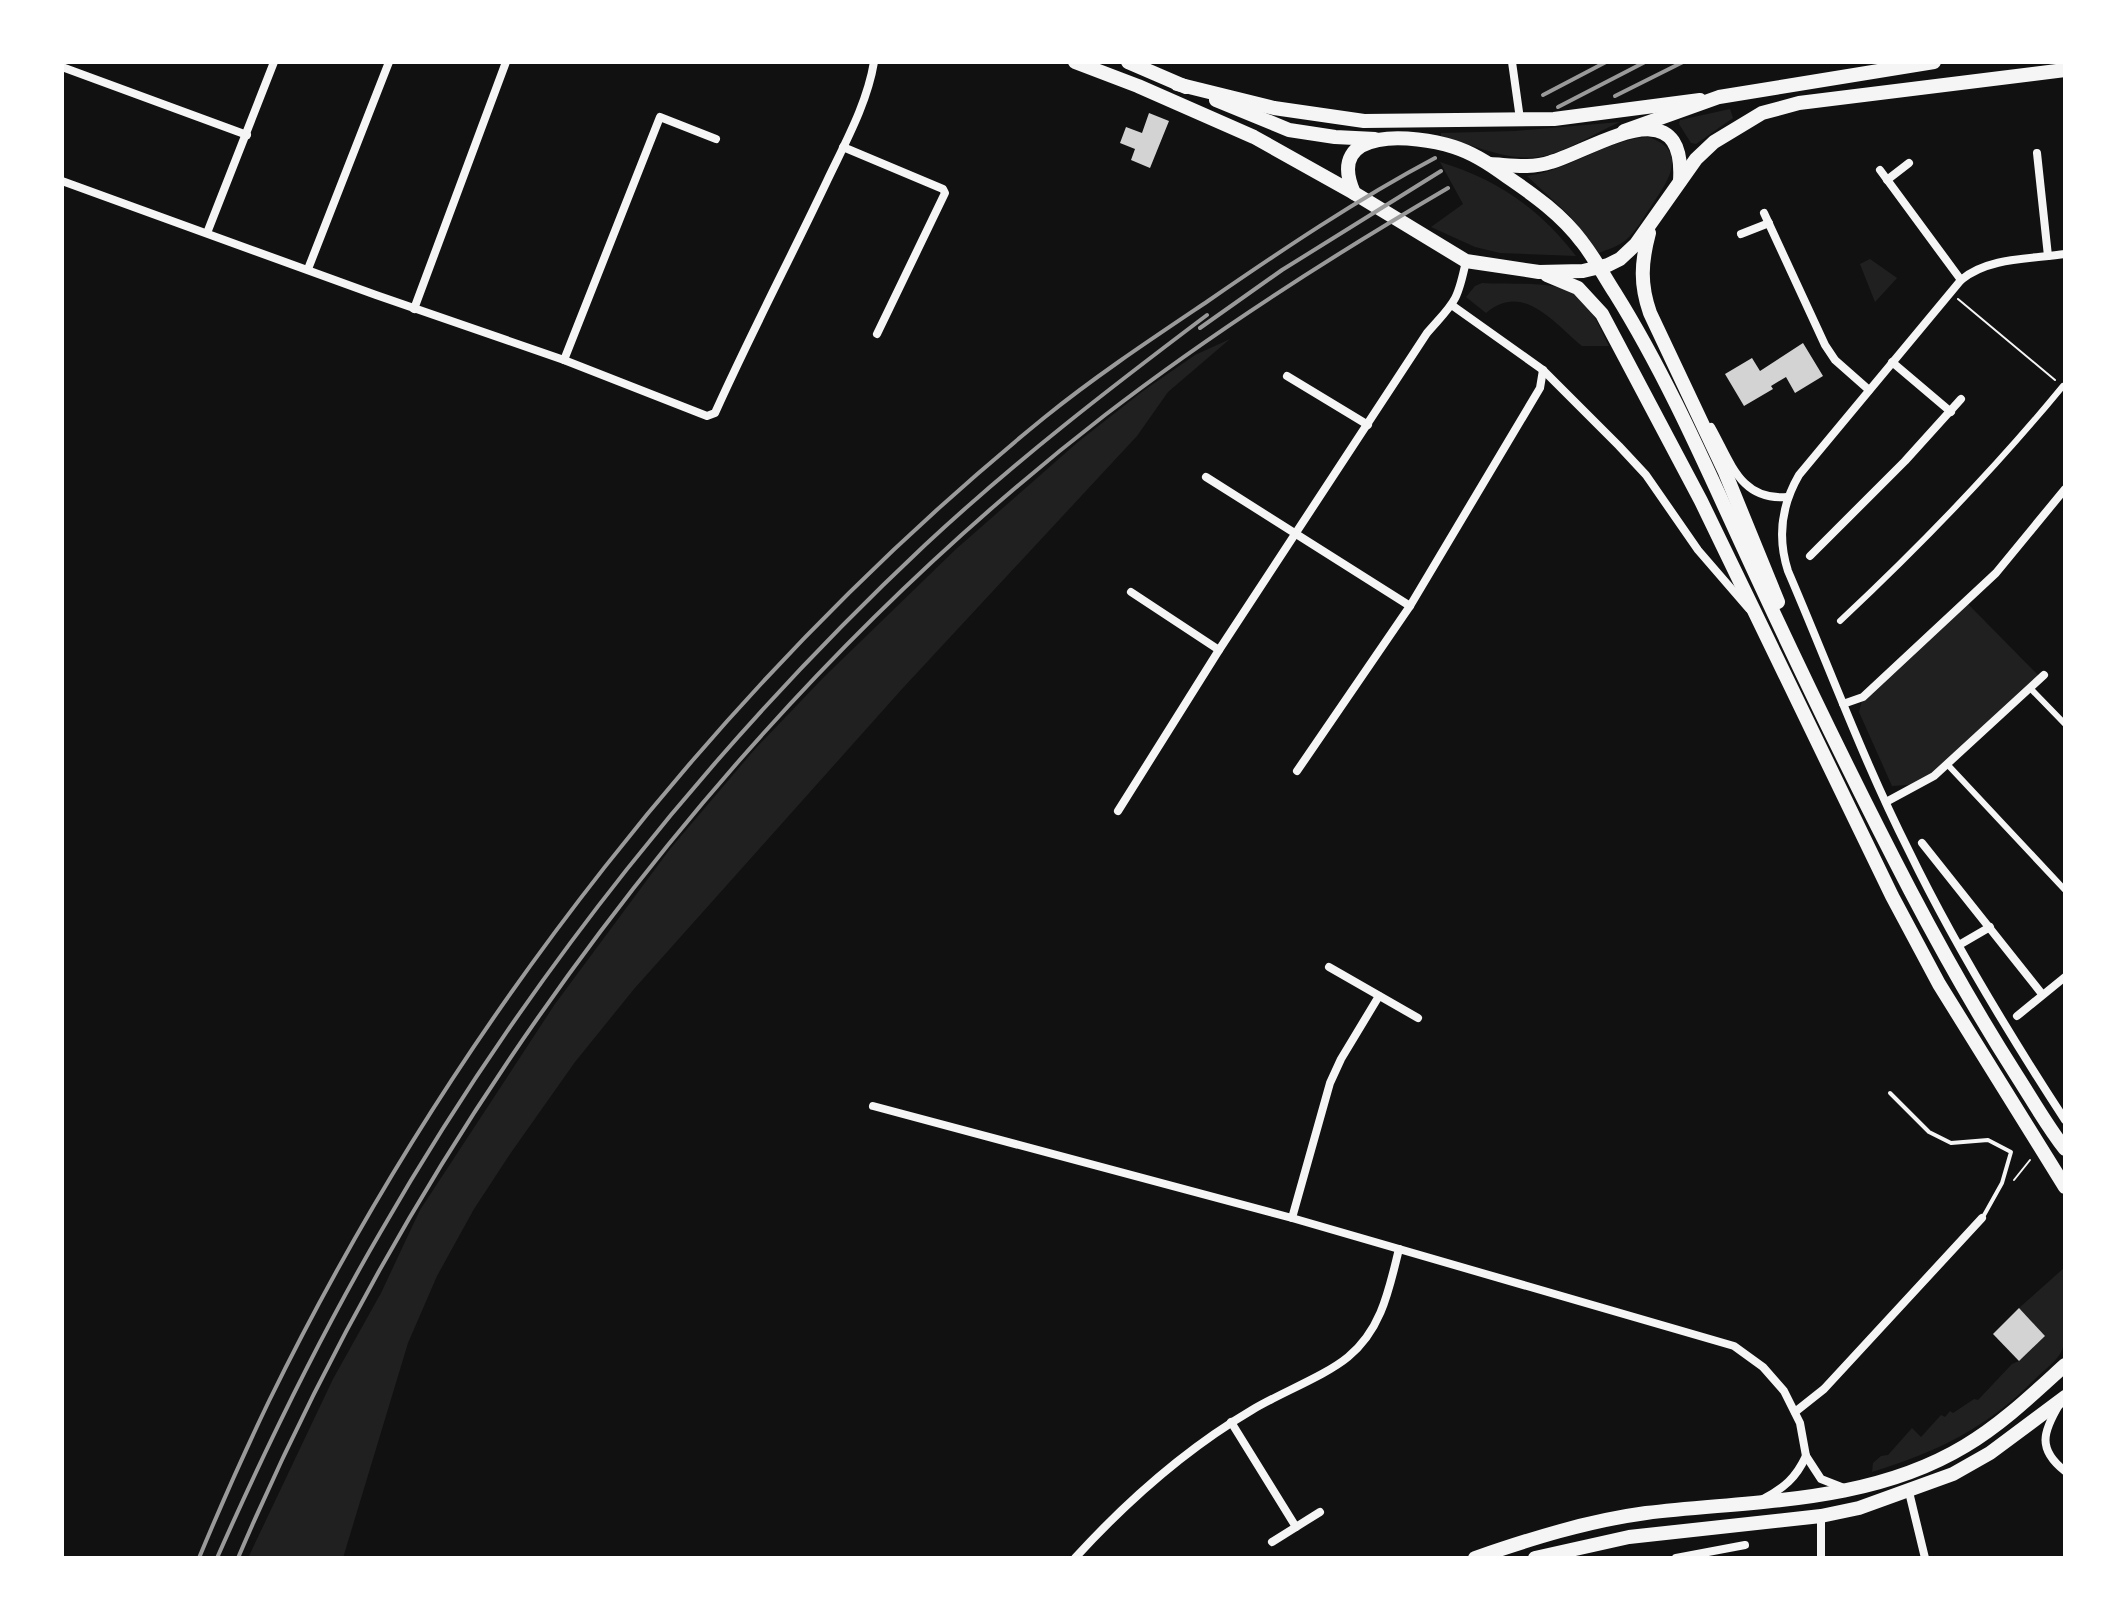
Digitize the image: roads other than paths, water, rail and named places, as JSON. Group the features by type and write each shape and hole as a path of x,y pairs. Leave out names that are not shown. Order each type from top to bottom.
{"main road":[{"path":"1075,62 1254,137 1466,261 1539,272 1583,271 1608,265 1636,244 1696,159 1714,142 1732,129 1780,107 2065,70"},
{"path":"1128,62 1289,130 1335,137 1416,140 1451,146 1490,164 1523,188 1557,214 1582,242 1636,326 1818,706 1940,948 1986,1027 2065,1149"},
{"path":"1177,84 1274,108 1364,121 1520,119 1609,113 1934,62"},
{"path":"1490,164 1541,165 1719,97"},
{"path":"1624,131 1649,129 1669,138 1679,156 1680,182"},
{"path":"1354,193 1349,174 1353,152 1361,144 1375,139"},
{"path":"1651,225 1641,263 1642,290 1755,542 1818,706"},
{"path":"1539,272 1578,288 1602,314 1701,501 1892,896 1926,959 2065,1187"},
{"path":"1475,1558 1529,1539 1595,1523 1643,1514 1850,1490 1889,1480 1964,1447 2019,1407 2065,1365"},
{"path":"1535,1558 1629,1537 1821,1516 1859,1508 1953,1474 1990,1453 2064,1397"}],"street":[{"path":"207,233 274,62"},
{"path":"308,269 389,62"},
{"path":"414,309 506,62"},
{"path":"62,181 564,360 707,416 715,413 843,147 868,90 874,62"},
{"path":"1512,62 1520,119"},
{"path":"62,67 247,135"},
{"path":"564,360 660,117 716,139"},
{"path":"843,147 943,189 945,193 877,334"},
{"path":"2037,153 2048,256"},
{"path":"1887,180 1909,163"},
{"path":"1880,170 1961,280"},
{"path":"1764,213 1825,345 1835,360 1869,390"},
{"path":"1741,234 1769,223"},
{"path":"2065,254 1992,264 1961,280 1799,475 1787,497 1782,525 1782,553 1843,704 1908,850 1959,945 2065,1120"},
{"path":"1118,811 1219,650 1427,333 1453,306 1459,295 1466,261"},
{"path":"1453,306 1543,370 1646,475 1698,550 1754,614"},
{"path":"1892,362 1951,412"},
{"path":"1297,771 1410,606 1540,388 1543,370"},
{"path":"1287,376 1368,425"},
{"path":"1682,377 1749,490 1772,499 1787,497"},
{"path":"1840,621 1919,547 1998,463 2063,386"},
{"path":"1810,556 1961,399"},
{"path":"1206,477 1410,606"},
{"path":"1843,704 1863,697 1966,602 2012,556 2065,489"},
{"path":"1131,592 1219,650"},
{"path":"1886,802 1921,784 1947,764 2044,675"},
{"path":"2030,688 2065,724"},
{"path":"1947,764 2065,890"},
{"path":"1922,843 2042,994"},
{"path":"1959,945 1990,927"},
{"path":"1329,967 1418,1018"},
{"path":"2017,1016 2065,977"},
{"path":"1292,1218 1330,1083 1379,996"},
{"path":"873,1106 1292,1218 1734,1346 1749,1355 1776,1381 1795,1412 1806,1456 1821,1479 1850,1490"},
{"path":"1795,1412 1824,1389 1982,1218"},
{"path":"1075,1558 1113,1516 1177,1459 1231,1422 1349,1357 1376,1325 1385,1304 1399,1249"},
{"path":"2064,1397 2046,1427 2045,1439 2048,1453 2065,1471"},
{"path":"1231,1422 1296,1527"},
{"path":"1758,1501 1790,1482 1799,1473 1806,1456"},
{"path":"1909,1492 1925,1558"},
{"path":"1272,1542 1320,1512"},
{"path":"1821,1516 1821,1558"},
{"path":"1676,1558 1745,1545"}],"lane":[{"path":"1890,1093 1929,1132 1951,1143 1988,1140 2011,1152 2002,1183 1982,1218"}],"railway":[{"path":"1543,95 1606,62"},
{"path":"1558,107 1645,62"},
{"path":"1615,96 1683,62"},
{"path":"199,1558 269,1401 342,1262 422,1126 510,995 604,867 706,745 813,629 926,519 1045,417 1125,357 1292,244 1435,158"},
{"path":"1200,328 1282,270 1441,171"},
{"path":"238,1558 313,1395 399,1236 495,1081 600,932 714,789 837,655 967,530 1105,415 1273,296 1448,188"},
{"path":"217,1558 294,1393 380,1233 497,1047 627,869 770,702 925,545 1063,426 1207,315"}]}
